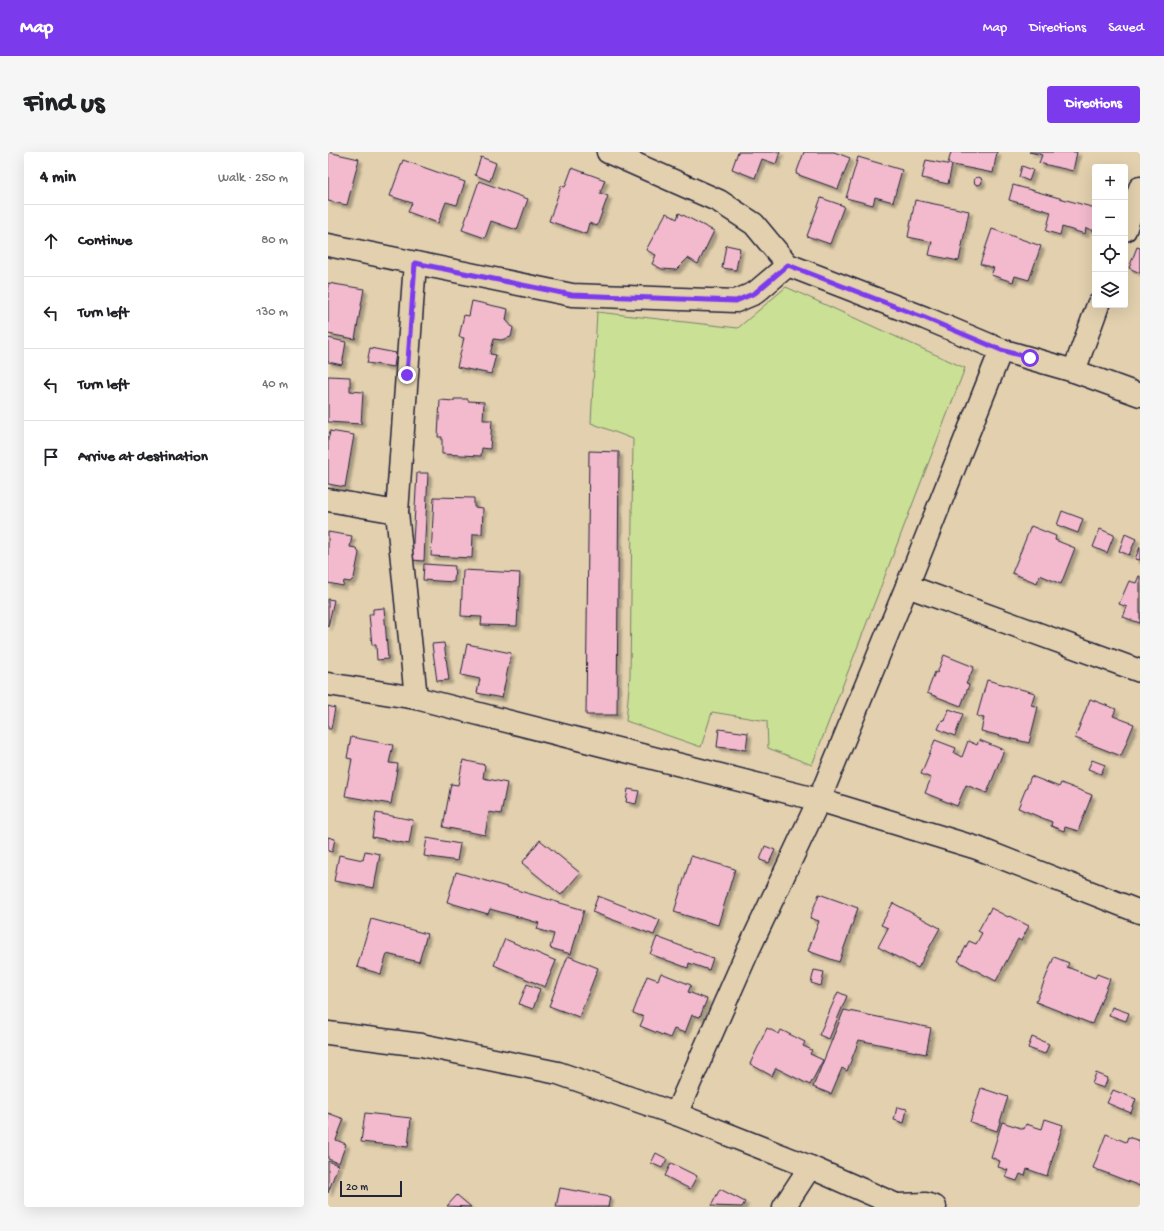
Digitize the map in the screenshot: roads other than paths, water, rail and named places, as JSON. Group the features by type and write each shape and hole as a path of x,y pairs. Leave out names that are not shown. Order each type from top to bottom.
{"street":[{"path":"608,152 719,201 754,224 788,265 925,318 1001,350 1074,371 1140,395"},
{"path":"1128,222 1140,188"},
{"path":"328,245 572,295 736,301 755,293 788,265"},
{"path":"415,263 397,512 416,698"},
{"path":"1074,371 1097,308"},
{"path":"676,1114 747,953 819,800 907,586 1001,350"},
{"path":"328,500 397,512"},
{"path":"907,586 1140,671"},
{"path":"328,684 416,698 819,800 977,848 1140,912"},
{"path":"328,1032 421,1045 558,1073 676,1114 810,1167 900,1206 926,1204 935,1207"},
{"path":"784,1207 810,1167"}]}
